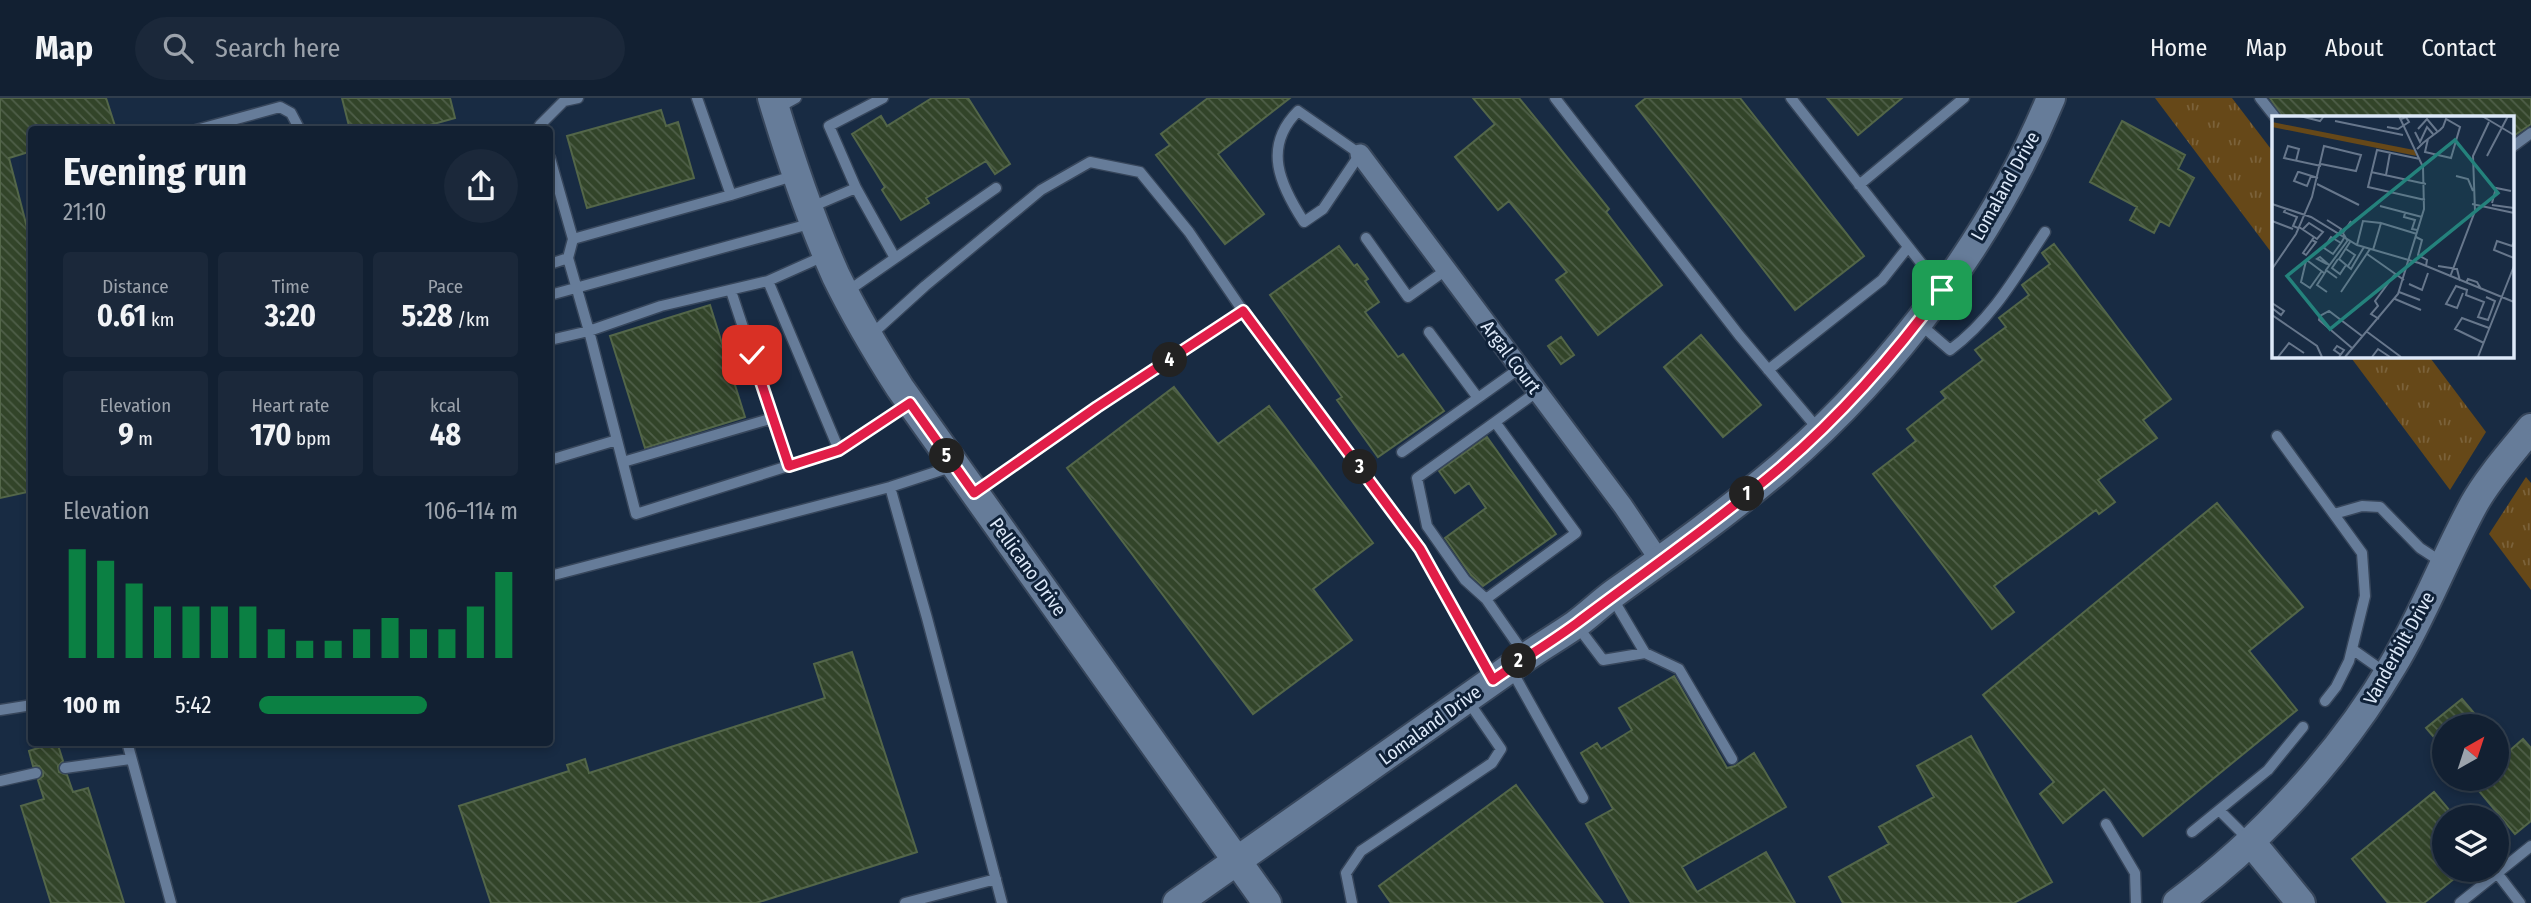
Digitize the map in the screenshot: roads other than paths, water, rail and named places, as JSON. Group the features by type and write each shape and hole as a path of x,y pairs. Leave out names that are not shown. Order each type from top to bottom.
{"street":[{"name":"Lomaland Drive","path":"1177,903 1576,624 1743,498 1819,431 1874,374 1942,290 2004,193 2051,98"},
{"name":"Pellicano Drive","path":"781,102 796,174 811,216 868,338 954,466 1267,903"},
{"name":"Argal Court","path":"1360,154 1623,506 1660,561"},
{"name":"Vanderbilt Drive","path":"2177,903 2251,842 2314,774 2365,710 2388,674 2476,501 2531,428"},
{"path":"2251,842 2301,903"}],"lane":[{"path":"539,126 564,100 578,98"},
{"path":"697,98 731,195"},
{"path":"883,98 829,126 856,188 895,258"},
{"path":"1555,98 1819,431"},
{"path":"1791,98 1942,290"},
{"path":"1859,185 1964,98"},
{"path":"2260,98 2274,116"},
{"path":"210,126 279,107 291,113 298,126"},
{"path":"1298,111 1360,154 1322,209 1304,222 1289,199 1278,167 1278,143 1285,124 1298,111"},
{"path":"2514,146 2531,134"},
{"path":"868,338 925,286 1041,190 1090,162 1140,172 1189,232 1243,311 1510,668 1583,798"},
{"path":"553,169 573,239 568,258 636,514 839,450 910,403"},
{"path":"573,239 796,174"},
{"path":"553,294 811,216 856,188"},
{"path":"845,293 996,188"},
{"path":"1918,322 1950,350 1973,332 2001,299 2045,232"},
{"path":"1366,238 1408,297 1446,270"},
{"path":"1768,370 1882,280 1908,247"},
{"path":"553,339 589,331 661,306 768,281 827,254"},
{"path":"553,263 568,258"},
{"path":"768,281 839,450"},
{"path":"731,291 789,466"},
{"path":"974,493 1097,407 1243,311"},
{"path":"1429,332 1478,398"},
{"path":"1402,452 1520,368"},
{"path":"1510,668 1486,599 1465,580 1427,526 1417,478 1538,391"},
{"path":"623,462 773,418"},
{"path":"1486,599 1576,533 1496,422"},
{"path":"2277,436 2362,553 2365,596 2352,649 2336,687 2325,701"},
{"path":"553,459 617,440"},
{"path":"553,575 890,487 954,466"},
{"path":"890,487 1002,903"},
{"path":"2333,514 2362,506 2380,507 2420,548 2444,564"},
{"path":"1611,596 1645,653 1679,669 1731,759"},
{"path":"1576,624 1603,660 1645,653"},
{"path":"2352,649 2388,674"},
{"path":"1352,903 1346,873 1361,851 1492,763 1502,748 1466,699"},
{"path":"0,710 28,706"},
{"path":"2192,832 2268,770 2303,727"},
{"path":"128,746 171,903"},
{"path":"65,768 130,759"},
{"path":"0,781 36,773"},
{"path":"2219,810 2251,842"},
{"path":"2106,824 2135,873 2136,903"},
{"path":"2509,863 2531,846"},
{"path":"905,903 996,879"},
{"path":"2460,903 2486,882"},
{"path":"2504,882 2520,903"}]}
